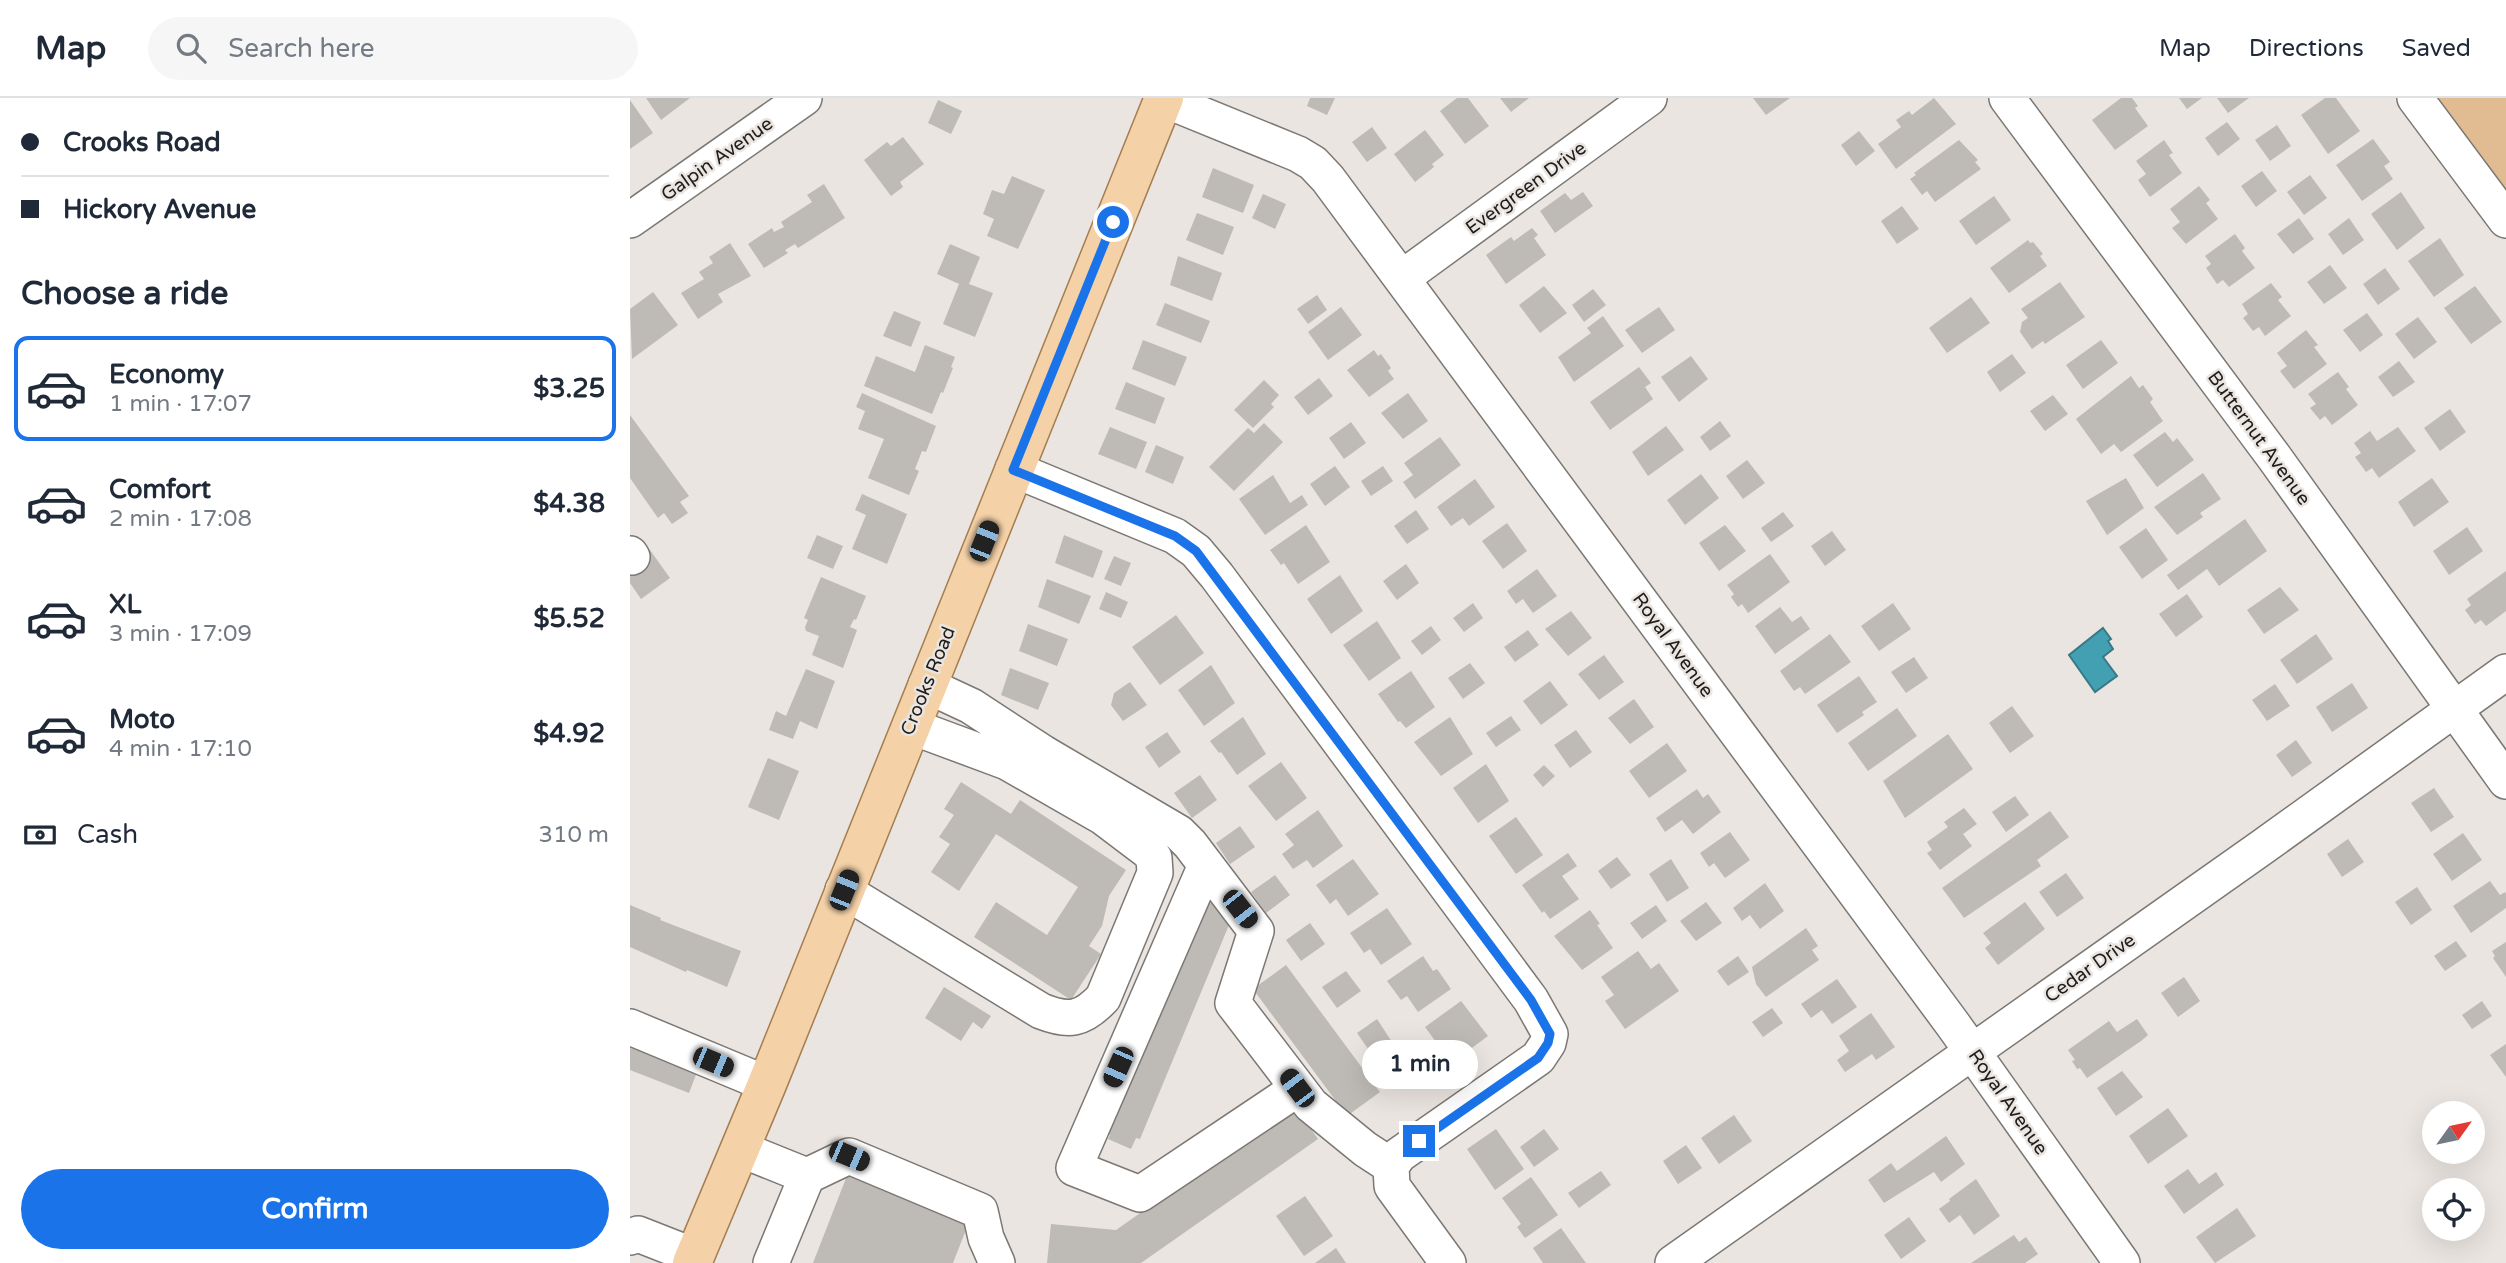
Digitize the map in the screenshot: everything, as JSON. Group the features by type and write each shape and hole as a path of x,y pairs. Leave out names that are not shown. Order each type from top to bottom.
{"main road":[{"name":"Crooks Road","path":"693,1260 1163,98"}],"street":[{"name":"Galpin Avenue","path":"630,220 804,98"},
{"name":"Royal Avenue","path":"1163,98 1298,154 1313,163 1402,278 1972,1051 2122,1263"},
{"name":"Evergreen Drive","path":"1402,278 1649,98"},
{"name":"Butternut Avenue","path":"2007,98 2274,457 2506,781"},
{"path":"2415,98 2506,220"},
{"path":"1013,470 1175,536 1196,551 1531,1000 1550,1034 1548,1043 1538,1058 1399,1155 1391,1166 1392,1186 1448,1263"},
{"name":"Cedar Drive","path":"1673,1263 2506,672"},
{"path":"926,685 971,706 1043,753 1179,833 1256,931 1233,1003 1311,1105 1365,1149 1391,1166"},
{"path":"844,890 1041,1012 1072,1018 1088,1013 1103,998 1155,873 1154,858 1103,817 1007,762 909,726"},
{"path":"1206,865 1074,1168 1140,1194 1297,1088"},
{"path":"630,1027 766,1084"},
{"path":"740,1149 807,1176"},
{"path":"771,1263 807,1176 849,1156 980,1211 986,1238 997,1263"},
{"path":"630,1237 638,1234 693,1260"}],"shaded area":[{"path":"2438,98 2506,98 2506,189"}],"water":[{"path":"2103,628 2111,639 2108,641 2113,649 2103,657 2117,676 2095,692 2069,655"}],"building":[{"path":"646,98 690,98 661,120"},
{"path":"1310,98 1335,98 1327,115 1307,106"},
{"path":"1457,98 1468,98 1489,126 1465,144 1440,111"},
{"path":"1500,98 1529,98 1511,112"},
{"path":"1753,98 1790,98 1766,115"},
{"path":"1934,98 1956,124 1896,169 1878,144 1901,127 1896,120 1909,111 1912,115"},
{"path":"2121,98 2132,98 2138,106 2135,108 2148,126 2115,150 2092,120"},
{"path":"2179,98 2202,98 2187,109"},
{"path":"2217,98 2249,98 2228,113"},
{"path":"2325,98 2336,98 2360,131 2328,154 2301,115"},
{"path":"630,100 653,133 630,149"},
{"path":"938,100 962,111 951,134 928,123"},
{"path":"2227,122 2240,139 2218,156 2205,138"},
{"path":"2277,125 2291,146 2270,161 2255,140"},
{"path":"1372,127 1387,148 1367,162 1352,142"},
{"path":"1425,130 1444,155 1415,182 1394,154"},
{"path":"1859,131 1875,151 1856,166 1841,145"},
{"path":"903,137 924,164 900,182 903,187 891,196 864,160 887,142 891,146"},
{"path":"2373,139 2390,162 2384,166 2393,179 2362,201 2336,165"},
{"path":"1959,140 1978,160 1975,162 1981,169 1935,202 1927,191 1922,195 1910,179 1916,175 1914,173"},
{"path":"2164,140 2173,153 2169,155 2182,173 2150,197 2138,180 2146,174 2136,161"},
{"path":"1213,168 1254,185 1243,213 1202,197"},
{"path":"2262,171 2277,191 2256,207 2241,186"},
{"path":"2310,175 2327,198 2304,215 2287,192"},
{"path":"1012,176 1045,190 1018,249 987,236 994,219 983,214 992,190 1004,194"},
{"path":"824,184 845,218 798,248 795,244 785,250 788,253 764,268 748,244 772,228 774,232 784,227 781,222 812,202 807,195"},
{"path":"2199,186 2210,200 2206,203 2218,219 2186,244 2172,228 2180,222 2170,209"},
{"path":"1583,192 1593,206 1555,233 1540,211 1565,193 1571,200"},
{"path":"2401,192 2425,228 2397,250 2371,214"},
{"path":"1263,194 1286,204 1275,229 1252,218"},
{"path":"1994,196 2011,220 1976,245 1959,221"},
{"path":"1902,206 1919,229 1897,244 1881,221"},
{"path":"1197,213 1234,227 1223,255 1186,240"},
{"path":"2299,218 2314,239 2293,254 2277,234"},
{"path":"2349,218 2364,240 2343,255 2328,234"},
{"path":"1532,228 1538,235 1534,238 1546,255 1506,284 1486,255 1511,237 1514,241"},
{"path":"2235,234 2245,248 2242,251 2255,268 2229,287 2223,280 2217,284 2206,268 2211,264 2205,256"},
{"path":"2440,238 2464,275 2434,297 2408,261"},
{"path":"2028,240 2043,254 2040,256 2047,266 2009,293 1990,268"},
{"path":"730,243 751,276 718,294 723,302 698,319 681,293 704,279 699,272 713,263 709,257"},
{"path":"950,244 980,257 969,284 993,293 975,337 943,324 959,284 937,274"},
{"path":"1178,256 1222,273 1212,301 1170,285"},
{"path":"2330,265 2347,288 2324,304 2307,282"},
{"path":"2385,268 2400,289 2378,305 2363,284"},
{"path":"2060,282 2085,317 2045,344 2043,341 2032,349 2020,332 2022,322 2028,318 2021,309"},
{"path":"2271,283 2282,297 2278,300 2291,316 2265,336 2259,327 2253,331 2243,318 2248,314 2242,304"},
{"path":"1544,286 1567,313 1540,333 1519,305"},
{"path":"2475,286 2502,322 2471,344 2444,308"},
{"path":"1593,289 1606,305 1584,322 1572,305"},
{"path":"653,292 678,325 632,359 630,309"},
{"path":"1317,295 1327,310 1308,324 1297,309"},
{"path":"1971,297 1990,323 1947,353 1929,328"},
{"path":"1165,303 1210,321 1201,343 1156,325"},
{"path":"1341,307 1362,335 1328,360 1308,332"},
{"path":"1659,307 1675,330 1642,353 1625,330"},
{"path":"894,311 921,322 911,347 883,336"},
{"path":"2367,313 2383,335 2360,352 2343,330"},
{"path":"1603,316 1624,346 1574,382 1558,357 1591,333 1587,328"},
{"path":"2418,317 2437,342 2414,359 2395,334"},
{"path":"2306,330 2318,345 2314,347 2327,364 2294,389 2280,371 2287,366 2277,353"},
{"path":"1143,340 1187,357 1175,386 1132,369"},
{"path":"2101,340 2118,363 2083,389 2066,365"},
{"path":"925,345 955,357 943,393 941,392 932,414 864,386 876,356 915,372"},
{"path":"1374,350 1378,356 1381,354 1391,368 1388,371 1394,379 1369,397 1347,370"},
{"path":"2012,354 2026,373 2000,392 1987,372"},
{"path":"1691,356 1708,379 1679,402 1661,377"},
{"path":"2399,361 2415,382 2393,397 2378,377"},
{"path":"1639,367 1651,383 1645,387 1653,399 1610,430 1590,402"},
{"path":"2338,372 2358,405 2332,425 2325,416 2320,420 2310,408 2316,404 2308,394"},
{"path":"2131,376 2139,388 2143,385 2153,399 2150,402 2163,421 2121,452 2114,444 2101,454 2076,419"},
{"path":"1319,378 1333,396 1308,415 1294,397"},
{"path":"1264,380 1279,395 1271,404 1274,407 1253,428 1234,410"},
{"path":"1126,382 1165,398 1155,424 1115,409"},
{"path":"862,393 936,426 926,452 922,451 915,469 919,471 909,495 868,478 884,439 858,429 865,411 856,407"},
{"path":"1408,393 1428,421 1403,439 1381,413"},
{"path":"2053,395 2068,414 2045,431 2030,411"},
{"path":"2450,409 2466,432 2440,451 2424,428"},
{"path":"630,415 689,496 680,502 688,513 672,524 664,513 658,518 630,478"},
{"path":"1720,421 1731,436 1710,451 1700,437"},
{"path":"1351,422 1366,443 1344,459 1329,438"},
{"path":"1264,423 1283,442 1234,491 1209,467 1248,428 1254,433"},
{"path":"1666,426 1684,450 1648,476 1632,452"},
{"path":"1110,427 1147,442 1136,469 1098,454"},
{"path":"2398,427 2416,451 2379,478 2372,468 2366,472 2355,457 2361,453 2354,443 2370,431 2377,441"},
{"path":"2165,432 2173,442 2177,438 2194,460 2157,487 2133,455"},
{"path":"1440,437 1461,465 1415,499 1403,482 1413,475 1404,463"},
{"path":"1156,445 1184,457 1173,484 1145,472"},
{"path":"1747,460 1765,483 1743,499 1726,476"},
{"path":"1335,466 1350,487 1325,506 1310,484"},
{"path":"1383,466 1393,481 1371,496 1361,481"},
{"path":"2203,473 2221,499 2200,513 2203,517 2177,535 2154,507"},
{"path":"1701,474 1719,498 1685,525 1667,500"},
{"path":"1273,475 1290,503 1302,495 1308,505 1265,535 1239,499"},
{"path":"2126,478 2144,508 2107,535 2086,501"},
{"path":"2432,478 2449,502 2414,527 2398,502"},
{"path":"1475,479 1495,507 1469,526 1463,518 1451,526 1437,507"},
{"path":"862,494 907,514 887,564 852,549 866,515 855,510"},
{"path":"1416,510 1429,529 1407,544 1394,526"},
{"path":"1783,512 1794,526 1771,542 1761,528"},
{"path":"2245,519 2267,551 2219,586 2207,569 2178,590 2167,575"},
{"path":"1507,523 1527,551 1503,569 1482,541"},
{"path":"1306,525 1330,562 1298,584 1284,563 1281,565 1270,550"},
{"path":"1725,525 1746,551 1719,571 1699,543"},
{"path":"2467,527 2483,551 2449,575 2433,551"},
{"path":"2146,528 2168,560 2142,579 2119,547"},
{"path":"1832,531 1846,550 1825,566 1811,546"},
{"path":"817,535 843,546 833,569 807,558"},
{"path":"1064,535 1103,551 1093,578 1055,563"},
{"path":"650,550 670,578 641,599 630,583 630,564"},
{"path":"1770,554 1790,582 1748,613 1742,604 1738,607 1731,597 1734,594 1727,585"},
{"path":"1114,556 1131,563 1121,586 1104,579"},
{"path":"1406,564 1419,583 1397,600 1383,581"},
{"path":"1537,569 1557,596 1533,613 1523,599 1516,604 1507,591"},
{"path":"2506,571 2506,611 2486,626 2481,620 2475,624 2465,610 2471,605 2467,599"},
{"path":"1340,575 1363,611 1331,634 1307,599"},
{"path":"821,577 866,596 856,620 854,619 850,627 857,630 843,668 812,655 819,636 806,631 805,627 808,620 804,618"},
{"path":"1047,579 1091,596 1079,624 1038,607"},
{"path":"2280,587 2299,610 2264,634 2247,610"},
{"path":"1106,592 1128,602 1121,618 1099,609"},
{"path":"2187,594 2203,617 2176,637 2159,614"},
{"path":"1473,603 1483,618 1464,632 1453,618"},
{"path":"1893,603 1911,629 1879,651 1861,626"},
{"path":"1780,607 1792,622 1801,616 1810,629 1775,654 1755,626"},
{"path":"1571,611 1592,638 1568,656 1545,629"},
{"path":"1176,615 1204,653 1160,685 1132,647"},
{"path":"1377,621 1401,658 1369,681 1343,645"},
{"path":"1028,624 1068,639 1057,666 1019,651"},
{"path":"1431,626 1441,640 1422,655 1411,641"},
{"path":"1528,630 1539,645 1515,662 1504,647"},
{"path":"1830,634 1851,662 1805,694 1800,687 1794,691 1780,671"},
{"path":"2316,634 2333,659 2297,684 2280,660"},
{"path":"1604,655 1624,682 1599,700 1578,674"},
{"path":"1914,657 1928,678 1906,693 1891,672"},
{"path":"1470,663 1485,683 1463,699 1448,678"},
{"path":"1211,665 1235,703 1204,726 1178,690"},
{"path":"1010,668 1049,683 1038,710 1001,695"},
{"path":"806,669 835,681 817,729 800,721 793,739 769,730 776,711 786,716"},
{"path":"1411,671 1435,707 1406,728 1398,722 1378,694"},
{"path":"1859,676 1877,702 1862,712 1864,715 1837,733 1817,705"},
{"path":"1550,681 1568,705 1541,725 1523,701"},
{"path":"1130,682 1147,705 1123,721 1111,705 1114,693"},
{"path":"2352,683 2368,708 2332,732 2316,707"},
{"path":"2275,684 2290,706 2267,721 2252,700"},
{"path":"1634,699 1654,727 1630,744 1608,718"},
{"path":"2012,706 2034,736 2010,753 1989,723"},
{"path":"1897,708 1917,736 1868,771 1848,743"},
{"path":"1511,716 1521,730 1496,747 1486,733"},
{"path":"1243,717 1266,754 1237,775 1210,741"},
{"path":"1450,717 1473,754 1441,776 1414,742"},
{"path":"1576,730 1592,752 1570,768 1554,745"},
{"path":"1167,732 1181,752 1159,768 1145,747"},
{"path":"1948,734 1973,769 1905,818 1883,781"},
{"path":"2296,740 2312,763 2292,777 2276,755"},
{"path":"1667,743 1687,771 1649,798 1629,771"},
{"path":"768,758 799,771 779,820 748,807"},
{"path":"1281,762 1307,798 1276,821 1248,786"},
{"path":"1486,764 1509,801 1478,823 1453,788"},
{"path":"1544,765 1555,776 1543,787 1533,775"},
{"path":"1200,775 1217,800 1192,818 1174,793"},
{"path":"961,782 1011,814 1020,800 1126,870 1109,896 1102,926 1089,946 1101,954 1071,1000 974,937 996,902 1047,935 1078,887 996,834 959,891 931,872 950,844 939,837 954,815 944,809"},
{"path":"2434,788 2454,817 2431,832 2411,803"},
{"path":"1697,789 1703,798 1708,794 1721,812 1693,834 1682,820 1665,832 1656,818"},
{"path":"2015,796 2029,815 2006,832 1992,812"},
{"path":"1964,808 1977,824 1963,834 1972,846 1940,870 1927,853 1932,850 1927,842 1948,827 1944,822"},
{"path":"1318,810 1343,846 1313,868 1307,860 1293,869 1282,854 1294,845 1285,834"},
{"path":"2050,811 2069,837 2037,860 2041,866 1964,918 1942,888"},
{"path":"1516,817 1543,855 1516,874 1489,836"},
{"path":"1240,826 1255,847 1230,864 1216,843"},
{"path":"1730,832 1750,860 1725,878 1714,863 1709,867 1700,853"},
{"path":"2463,833 2482,860 2452,881 2433,854"},
{"path":"2348,839 2364,862 2342,877 2327,854"},
{"path":"1568,853 1577,866 1562,876 1579,899 1550,919 1544,911 1542,913 1522,885"},
{"path":"1617,857 1631,875 1611,889 1598,871"},
{"path":"1353,859 1379,894 1348,916 1336,899 1330,904 1316,885"},
{"path":"1671,859 1689,888 1667,902 1649,874"},
{"path":"2066,873 2084,898 2057,917 2039,892"},
{"path":"1275,875 1290,895 1266,913 1251,892"},
{"path":"2490,881 2500,895 2505,892 2506,908 2471,933 2453,906"},
{"path":"1765,883 1784,911 1760,929 1750,915 1742,921 1733,908"},
{"path":"2417,887 2432,910 2411,925 2395,902"},
{"path":"1196,897 1234,913 1140,1139 1136,1138 1131,1149 1108,1139 1110,1135 1099,1131"},
{"path":"1706,902 1722,923 1696,941 1680,921"},
{"path":"2025,902 2045,929 1998,965 1985,948 1991,943 1983,933"},
{"path":"630,905 661,918 660,920 741,951 727,987 630,947"},
{"path":"1656,905 1667,921 1642,939 1630,923"},
{"path":"1387,908 1412,944 1381,965 1370,949 1364,953 1350,933"},
{"path":"1590,910 1613,948 1582,970 1554,936"},
{"path":"1310,923 1325,944 1301,961 1286,940"},
{"path":"1806,928 1818,946 1812,950 1819,960 1766,997 1756,984 1752,967"},
{"path":"2456,941 2467,956 2445,971 2434,956"},
{"path":"2506,942 2506,977 2493,958 2495,956 2492,951"},
{"path":"1638,951 1651,969 1659,963 1679,991 1625,1029 1605,1001 1614,995 1601,977"},
{"path":"1423,956 1433,971 1437,969 1451,989 1418,1012 1407,996 1401,1000 1387,981"},
{"path":"1738,956 1749,972 1728,986 1717,971"},
{"path":"1286,965 1380,1092 1347,1116 1253,989"},
{"path":"1346,971 1361,991 1337,1008 1322,987"},
{"path":"2184,977 2200,1001 2178,1017 2161,993"},
{"path":"1837,979 1857,1007 1832,1024 1822,1010 1811,1018 1801,1004"},
{"path":"944,987 991,1016 982,1029 973,1022 961,1041 925,1018"},
{"path":"1461,1001 1488,1036 1457,1059 1444,1042 1439,1046 1425,1027"},
{"path":"2482,1001 2492,1016 2472,1029 2462,1015"},
{"path":"1772,1008 1783,1023 1763,1037 1752,1022"},
{"path":"1871,1013 1895,1047 1876,1060 1872,1054 1845,1072 1837,1060 1849,1051 1839,1036"},
{"path":"1377,1019 1392,1042 1373,1056 1357,1033"},
{"path":"2137,1019 2148,1035 2141,1041 2087,1078 2080,1068 2077,1069 2068,1050 2109,1021 2117,1032"},
{"path":"1401,1043 1417,1066 1391,1085 1374,1062"},
{"path":"2506,1044 2506,1077 2490,1055"},
{"path":"630,1045 697,1072 689,1093 630,1070"},
{"path":"2122,1071 2143,1097 2116,1116 2097,1088"},
{"path":"1294,1105 1318,1139 1141,1263 1047,1263 1051,1224 1116,1230"},
{"path":"2168,1108 2188,1136 2148,1164 2129,1136"},
{"path":"1734,1115 1752,1141 1719,1164 1701,1138"},
{"path":"1496,1129 1524,1169 1495,1190 1467,1149"},
{"path":"1544,1129 1559,1149 1534,1167 1520,1147"},
{"path":"1946,1136 1965,1164 1941,1182 1934,1172 1884,1203 1868,1180 1891,1163 1897,1171"},
{"path":"1686,1145 1702,1168 1678,1184 1663,1161"},
{"path":"2188,1169 2199,1184 2216,1172 2224,1185 2184,1214 2164,1186"},
{"path":"1601,1171 1611,1185 1579,1208 1568,1193"},
{"path":"848,1173 969,1222 953,1263 813,1263"},
{"path":"1531,1177 1558,1215 1525,1238 1517,1227 1521,1224 1502,1198"},
{"path":"1976,1179 2000,1216 1974,1235 1960,1215 1949,1223 1939,1209"},
{"path":"1305,1196 1333,1236 1304,1256 1276,1216"},
{"path":"2237,1208 2256,1236 2215,1263 2196,1237"},
{"path":"1909,1217 1926,1241 1901,1259 1884,1235"},
{"path":"1561,1228 1586,1263 1543,1263 1533,1248"},
{"path":"2014,1235 2019,1242 2026,1237 2038,1254 2025,1263 1971,1263"},
{"path":"1336,1248 1346,1263 1315,1263"}],"route":[{"path":"1113,222 1013,470 1175,536 1196,551 1531,1000 1550,1034 1548,1043 1538,1058 1419,1141"}]}
